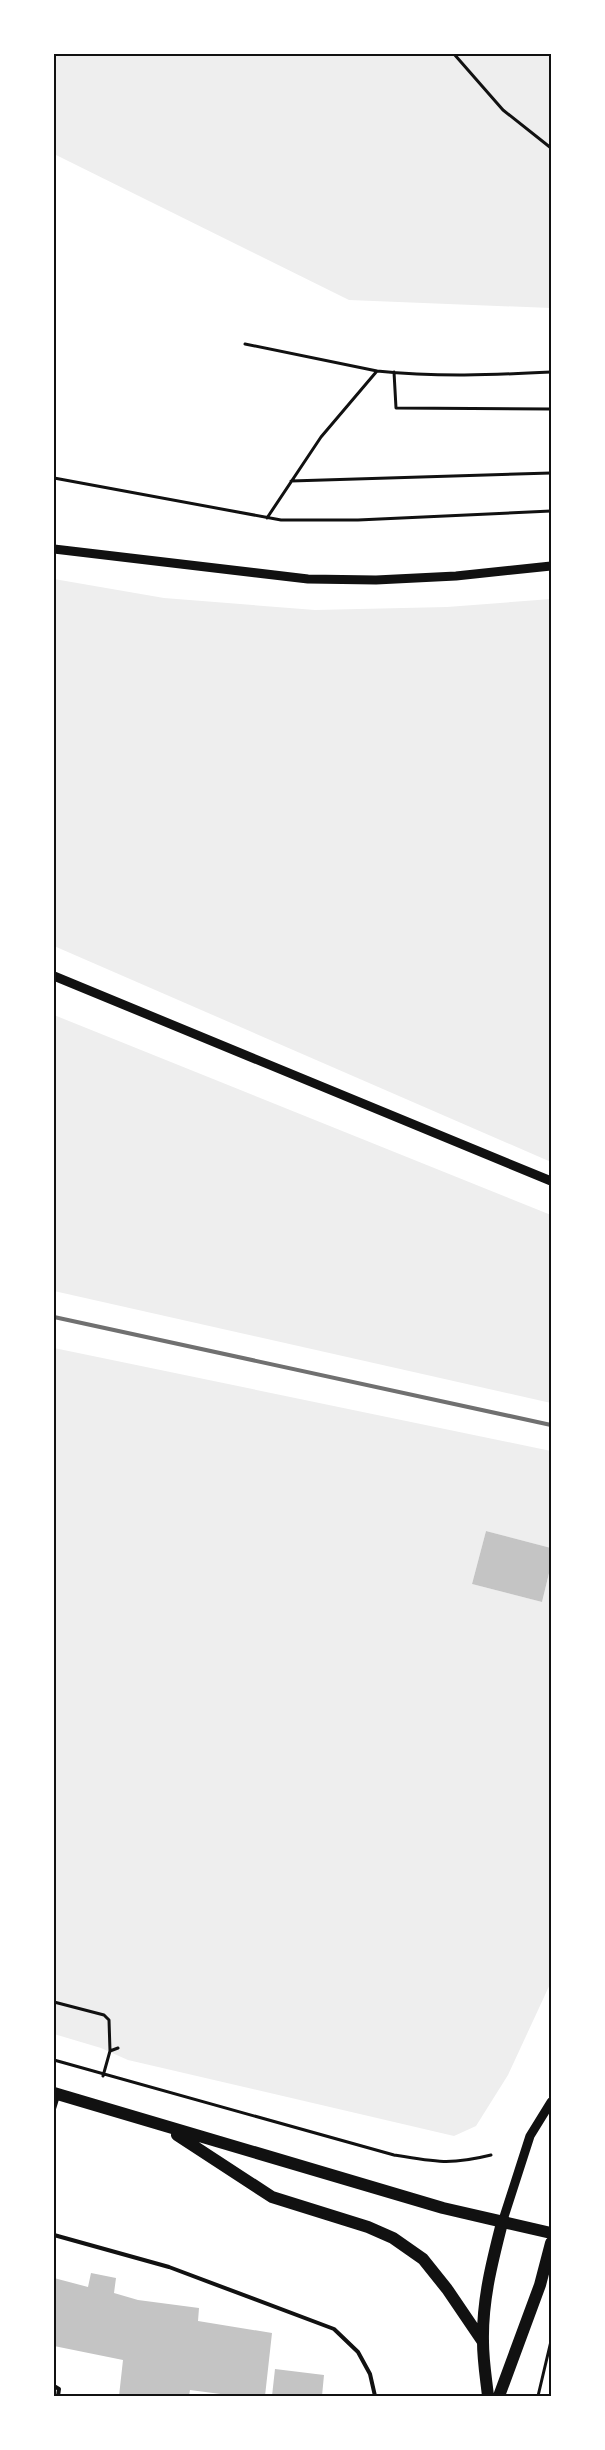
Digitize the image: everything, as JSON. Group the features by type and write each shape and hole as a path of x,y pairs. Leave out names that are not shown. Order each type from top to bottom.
{"main road":[{"path":"56,2094 464,2214 551,2233"},
{"path":"164,2127 272,2197 368,2227 393,2238 423,2259 447,2289 483,2342"},
{"path":"488,2396 483,2342 489,2272 502,2223"},
{"path":"499,2396 540,2285 551,2243"}],"street":[{"path":"54,549 308,579 376,580 456,576 551,566"},
{"path":"54,976 551,1181"},
{"path":"502,2223 530,2136 551,2102"}],"lane":[{"path":"54,2109 56,2094"},
{"path":"54,2235 169,2267 334,2329 358,2352 370,2374 374,2396"},
{"path":"54,2386 59,2389 58,2396"}],"path":[{"path":"454,54 503,110 551,148"},
{"path":"245,344 377,371 476,376 551,372"},
{"path":"267,518 321,437 377,371"},
{"path":"394,372 396,408 551,409"},
{"path":"290,481 551,473"},
{"path":"54,478 267,518 358,520 551,511"},
{"path":"54,2002 104,2016 110,2024 110,2051 95,2105"},
{"path":"110,2051 118,2048"},
{"path":"54,2060 394,2155 443,2163 466,2162 491,2155"},
{"path":"538,2396 551,2341"}],"shaded area":[{"path":"54,54 551,54 551,308 349,300 54,154"},
{"path":"54,579 164,598 315,610 447,607 551,599 551,1162 54,946"},
{"path":"54,1015 551,1215 551,1403 54,1291"},
{"path":"54,1348 551,1451 551,1548 486,1531 472,1584 542,1602 551,1565 551,1982 508,2075 476,2126 454,2136 128,2060 101,2048 54,2034"}],"building":[{"path":"486,1531 551,1548 551,1565 542,1602 472,1584"},
{"path":"91,2273 116,2278 114,2293 138,2300 199,2308 198,2321 272,2333 265,2396 236,2396 190,2390 189,2396 119,2396 123,2360 54,2346 54,2278 88,2287"},
{"path":"275,2369 324,2375 322,2396 272,2396"}],"railway":[{"path":"54,1317 551,1425"}]}
